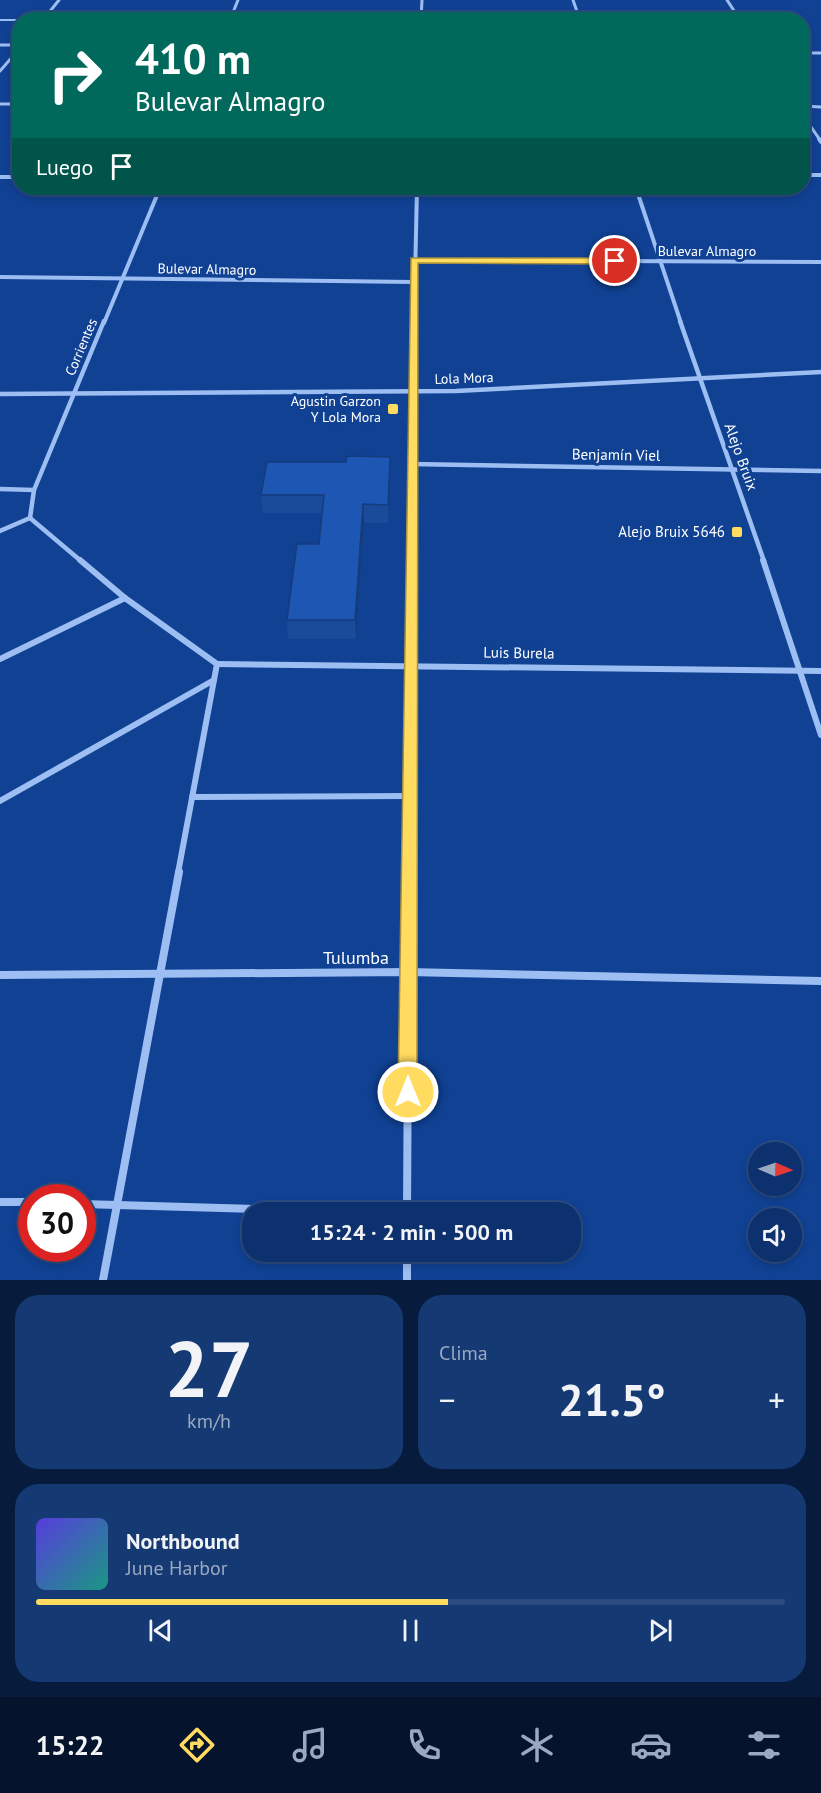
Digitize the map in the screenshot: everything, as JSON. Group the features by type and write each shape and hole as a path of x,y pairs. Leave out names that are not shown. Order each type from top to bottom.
{"street":[{"path":"49,12 59,0"},
{"path":"0,71 12,56"},
{"path":"810,126 821,142"},
{"name":"Corrientes","path":"30,518 34,490 157,195"},
{"path":"407,1202 411,464 413,282 417,195"},
{"name":"Alejo Bruix","path":"638,195 699,378 733,469 821,735"},
{"name":"Bulevar Almagro","path":"414,260 821,262"},
{"name":"Bulevar Almagro","path":"0,277 413,282"},
{"name":"Lola Mora","path":"0,394 412,392 821,372"},
{"name":"Benjamín Viel","path":"411,464 821,471"},
{"path":"0,489 34,490"},
{"path":"0,531 30,518 125,598 217,664 104,1280"},
{"path":"0,659 125,598"},
{"name":"Luis Burela","path":"217,664 410,664 821,670"},
{"path":"0,801 214,680"},
{"path":"192,797 409,796"},
{"name":"Tulumba","path":"0,975 408,972 821,981"},
{"path":"0,1202 18,1202"},
{"path":"96,1204 242,1209"},
{"path":"407,1262 407,1280"}],"building":[{"path":"347,456 390,457 388,505 363,504 355,620 287,620 297,544 319,544 324,495 261,495 267,462 346,462"}],"place":[{"name":"Agustin Garzon Y Lola Mora","path":"393,409"},
{"name":"Alejo Bruix 5646","path":"737,532"}],"route":[{"path":"408,1092 414,260 615,261"}]}
